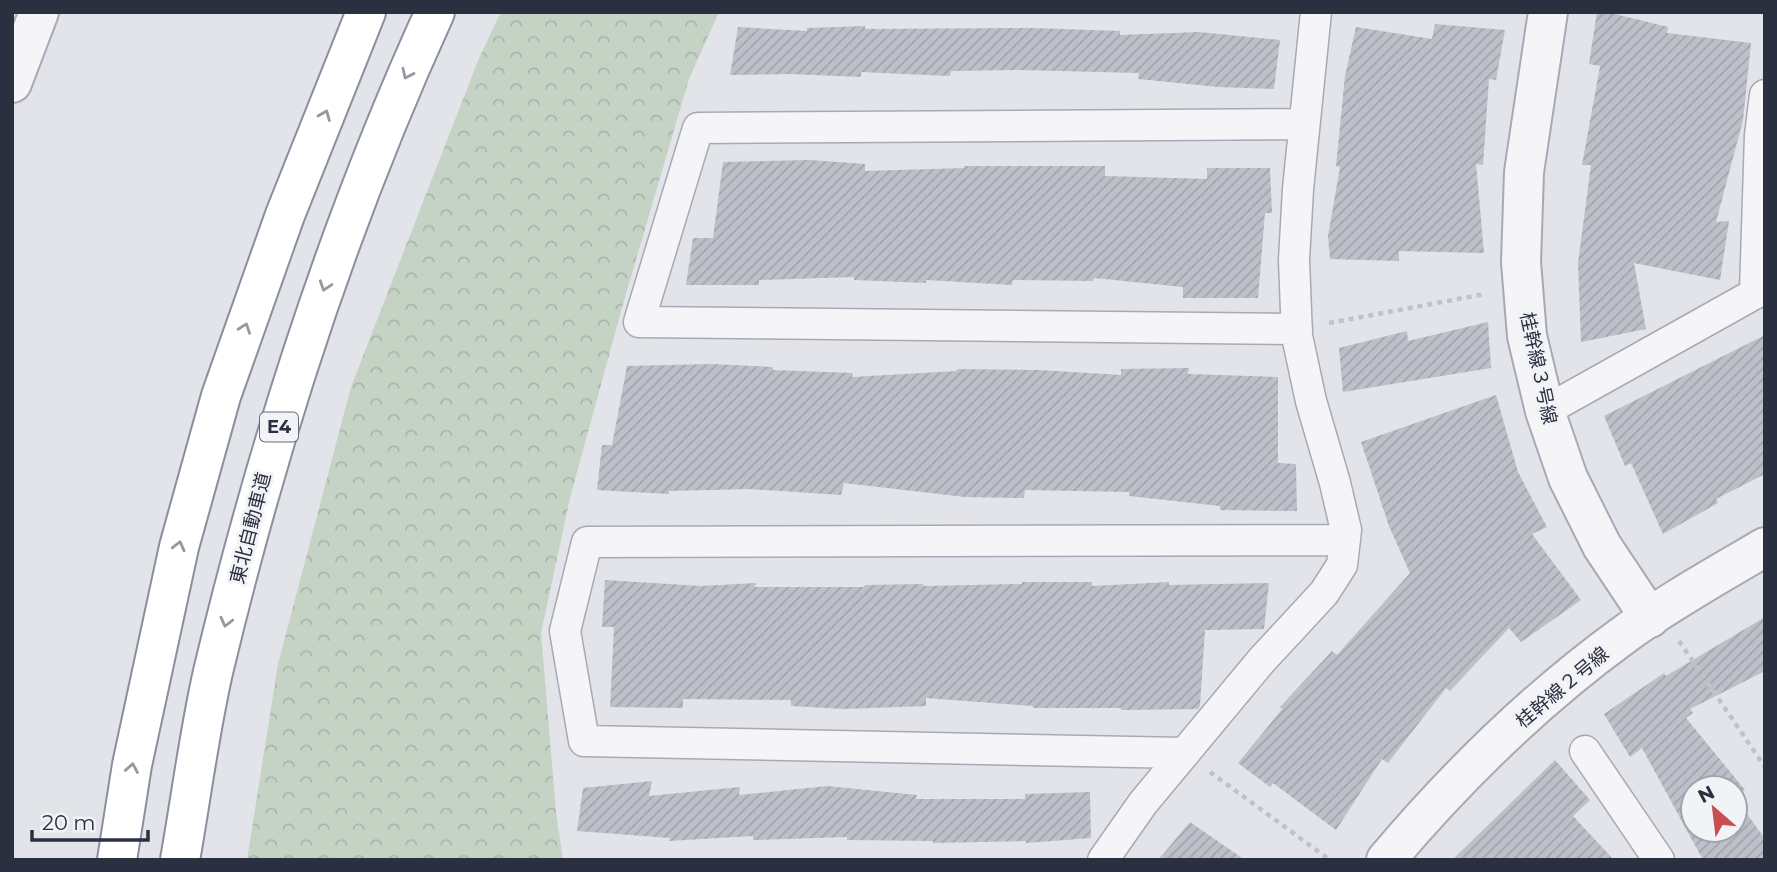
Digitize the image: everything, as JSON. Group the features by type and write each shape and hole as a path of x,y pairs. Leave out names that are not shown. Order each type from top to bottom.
{"highway":[{"path":"117,860 132,765 178,547 221,396 285,215 366,12"},
{"name":"東北自動車道","path":"180,860 212,675 266,466 334,258 400,90 435,12"}],"street":[{"path":"12,83 39,12"},
{"path":"1102,860 1143,803 1261,661 1324,593 1342,565 1346,530 1311,401 1297,329 1294,260 1316,12"},
{"name":"桂幹線３号線","path":"1548,12 1524,172 1521,262 1527,336 1545,411 1568,478 1602,546 1655,614"},
{"path":"1545,411 1760,290 1760,135 1765,95"},
{"path":"1297,329 639,322 698,128 1304,124"},
{"path":"1184,753 584,741 565,632 587,541 1345,540"},
{"name":"桂幹線２号線","path":"1386,860 1444,796 1510,730 1576,672 1655,614 1765,547"},
{"path":"1586,751 1659,860"}],"path":[{"path":"1297,329 1523,287"},
{"path":"1655,614 1765,767"},
{"path":"1184,753 1330,860"}],"green space":[{"path":"501,12 719,12 689,79 623,304 570,498 541,633 556,812 563,860 247,860 278,664 351,387 479,58"}],"building":[{"path":"1597,12 1668,27 1667,33 1751,43 1743,120 1716,222 1729,221 1720,280 1634,263 1646,329 1581,342 1578,263 1591,165 1582,165 1600,66 1589,64"},
{"path":"1435,24 1505,30 1496,80 1489,79 1483,165 1476,164 1484,253 1399,251 1399,261 1330,259 1328,236 1340,167 1336,166 1345,76 1356,27 1432,39"},
{"path":"865,26 865,29 1033,28 1120,31 1120,35 1199,32 1280,40 1274,89 1138,79 1139,73 1019,70 951,71 950,76 861,72 861,77 730,75 738,27 807,31 807,28"},
{"path":"810,160 865,164 865,171 964,166 1105,166 1105,176 1207,179 1207,168 1270,168 1272,213 1265,213 1258,298 1183,298 1183,287 1094,278 1093,281 1013,280 1012,285 926,280 926,283 854,280 854,277 759,280 759,285 686,285 693,238 713,238 723,162"},
{"path":"1488,322 1491,368 1343,392 1339,348 1407,331 1408,341"},
{"path":"1765,335 1765,474 1716,499 1718,503 1663,534 1631,463 1625,466 1604,416"},
{"path":"712,364 773,367 773,370 853,373 852,377 957,369 1121,375 1121,369 1189,368 1188,374 1278,377 1278,463 1296,464 1297,511 1220,510 1220,506 1129,496 1129,492 1025,490 1024,498 965,497 844,483 841,495 749,489 669,491 669,494 597,490 602,445 612,445 627,366"},
{"path":"1496,395 1518,472 1547,527 1532,534 1581,600 1521,642 1509,628 1450,691 1446,688 1388,763 1382,759 1336,830 1273,783 1270,787 1238,763 1283,708 1279,708 1332,651 1337,655 1410,573 1389,526 1361,442"},
{"path":"605,580 701,586 756,583 755,587 924,584 923,586 1022,582 1092,582 1092,586 1169,582 1169,585 1269,583 1264,629 1205,630 1198,709 1033,708 926,698 926,706 844,709 791,706 791,700 683,699 683,708 610,707 614,627 602,627"},
{"path":"1765,617 1765,671 1690,709 1693,713 1686,718 1732,774 1679,774 1679,816 1642,748 1630,757 1604,714 1664,673 1666,676"},
{"path":"1555,760 1590,800 1573,816 1614,860 1452,860"},
{"path":"652,781 649,796 740,787 739,795 827,786 917,795 916,799 1025,799 1025,794 1090,792 1091,838 1026,843 933,843 847,840 847,837 753,840 753,836 669,841 670,838 577,831 583,788"},
{"path":"1749,817 1765,839 1765,860 1703,860 1694,844 1749,844"},
{"path":"1190,822 1245,860 1158,860"}]}
